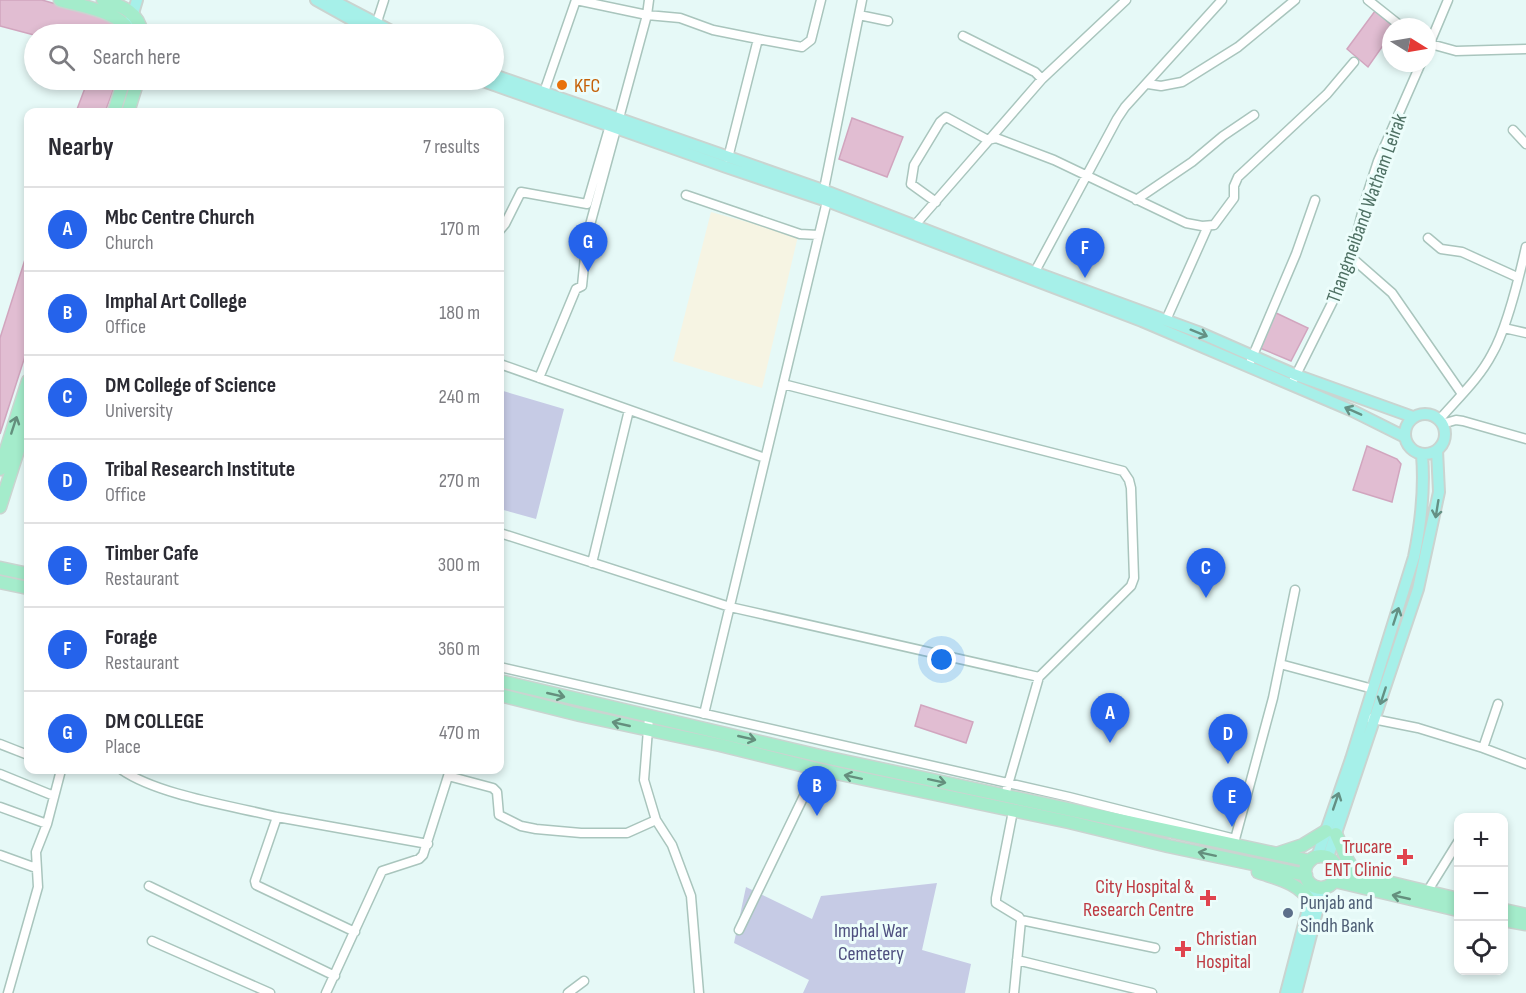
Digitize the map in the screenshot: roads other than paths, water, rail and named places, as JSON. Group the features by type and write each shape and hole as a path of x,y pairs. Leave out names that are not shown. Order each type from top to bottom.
{"highway":[{"path":"60,0 125,10"},
{"path":"103,0 125,10 137,24"},
{"path":"115,108 121,90"},
{"path":"129,108 135,90"},
{"path":"0,469 24,394"},
{"path":"0,507 24,432"},
{"path":"0,568 24,573"},
{"path":"0,582 24,587"},
{"path":"504,682 649,717 1007,790 1234,842 1275,854 1333,860 1336,876"},
{"path":"504,696 817,769 1306,875"},
{"path":"1275,854 1303,845 1331,832 1356,874"},
{"path":"1318,858 1305,870 1310,884 1318,887 1336,876 1356,874 1454,898"},
{"path":"1231,859 1253,870 1292,883 1304,892 1310,901"},
{"path":"1336,876 1454,909"},
{"path":"1508,911 1526,915"},
{"path":"1508,921 1526,924"}],"main road":[{"path":"125,10 137,0"},
{"path":"316,0 362,24"},
{"path":"332,0 365,24"},
{"path":"504,78 544,92 615,124 726,167 915,225 1142,321 1250,360"},
{"path":"504,88 728,158 1032,276 1166,321 1294,380 1405,437"},
{"path":"1294,380 1413,417 1427,414 1441,422 1445,437 1437,450 1422,455 1414,452 1408,446 1405,429 1413,417"},
{"path":"1318,858 1331,832 1376,720 1419,589 1439,492 1437,450"},
{"path":"1331,832 1364,717 1406,586 1417,540 1424,487 1422,455"},
{"path":"1286,993 1310,901 1318,887"},
{"path":"1296,993 1318,887"}],"street":[{"path":"377,24 384,0"},
{"path":"544,92 576,0 646,15 680,18 713,30 802,47 811,40 821,0"},
{"path":"538,378 576,289 582,286 587,236 649,0"},
{"path":"704,714 818,235 862,0"},
{"path":"1032,276 1125,107 1222,0"},
{"path":"1148,84 1161,86 1182,82 1238,47 1296,0"},
{"path":"1368,0 1391,18"},
{"path":"1436,28 1448,0"},
{"path":"915,225 1042,79 1120,1"},
{"path":"859,15 888,21"},
{"path":"963,36 1035,72 1042,79"},
{"path":"728,158 758,39"},
{"path":"1436,47 1456,51 1526,49"},
{"path":"936,202 911,184 914,165 940,122 946,117 987,140 1001,139 1054,159 1186,223 1208,226 1218,221 1234,198 1234,186 1238,177 1326,94 1354,62"},
{"name":"Thangmeiband Watham Leirak","path":"1294,380 1330,308 1351,258 1378,161 1418,72"},
{"path":"1136,200 1192,162 1223,136 1254,115"},
{"path":"504,224 520,192 587,204 615,124"},
{"path":"1513,130 1526,144"},
{"path":"686,195 800,234 818,235"},
{"path":"1250,360 1296,254 1315,200"},
{"path":"1166,321 1208,226"},
{"path":"1428,238 1441,249 1462,252 1518,277"},
{"path":"1441,422 1492,354 1504,328 1525,252"},
{"path":"1351,258 1392,293 1462,394"},
{"path":"1504,328 1526,333"},
{"path":"504,365 765,458"},
{"path":"504,668 704,714 1007,790 1039,677 1126,591 1133,581 1131,488 1127,475 1123,471 1089,462 783,384"},
{"path":"592,563 629,410"},
{"path":"1441,422 1463,421 1526,439"},
{"path":"504,534 730,607 1039,677"},
{"path":"1234,842 1266,728 1295,590"},
{"path":"1280,664 1373,689"},
{"path":"1483,748 1498,704"},
{"path":"649,717 644,780 656,820 672,845 691,896 699,993"},
{"path":"1364,717 1418,728 1526,764"},
{"path":"0,744 24,753"},
{"path":"739,930 817,769"},
{"path":"0,774 54,796"},
{"path":"8,993 38,887 36,852 47,824 60,774"},
{"path":"130,774 151,785 176,793 277,817 428,844"},
{"path":"326,993 382,871 422,858 449,774"},
{"path":"452,774 494,788 497,792 500,817 521,826 581,833 627,833 656,820"},
{"path":"0,807 47,824"},
{"path":"1013,811 996,903 1019,916 1021,920 1014,993"},
{"path":"277,817 255,881 256,885 355,932"},
{"path":"1427,892 1454,848"},
{"path":"0,855 36,868"},
{"path":"149,886 335,976"},
{"path":"1021,920 1155,948"},
{"path":"152,941 270,993"},
{"path":"1017,960 1152,993"},
{"path":"568,993 584,981"}],"place":[{"name":"KFC","path":"562,85"},
{"name":"DM COLLEGE","path":"588,272"},
{"name":"Forage","path":"1085,278"},
{"name":"DM College of Science","path":"1206,598"},
{"name":"Mbc Centre Church","path":"1110,743"},
{"name":"Tribal Research Institute","path":"1228,764"},
{"name":"Imphal Art College","path":"817,816"},
{"name":"Timber Cafe","path":"1232,827"},
{"name":"Trucare ENT Clinic","path":"1405,857"},
{"name":"City Hospital & Research Centre","path":"1208,898"},
{"name":"Punjab and Sindh Bank","path":"1288,913"},
{"name":"Christian Hospital","path":"1183,949"}],"park label":[{"name":"Imphal War Cemetery","path":"871,942"}]}
